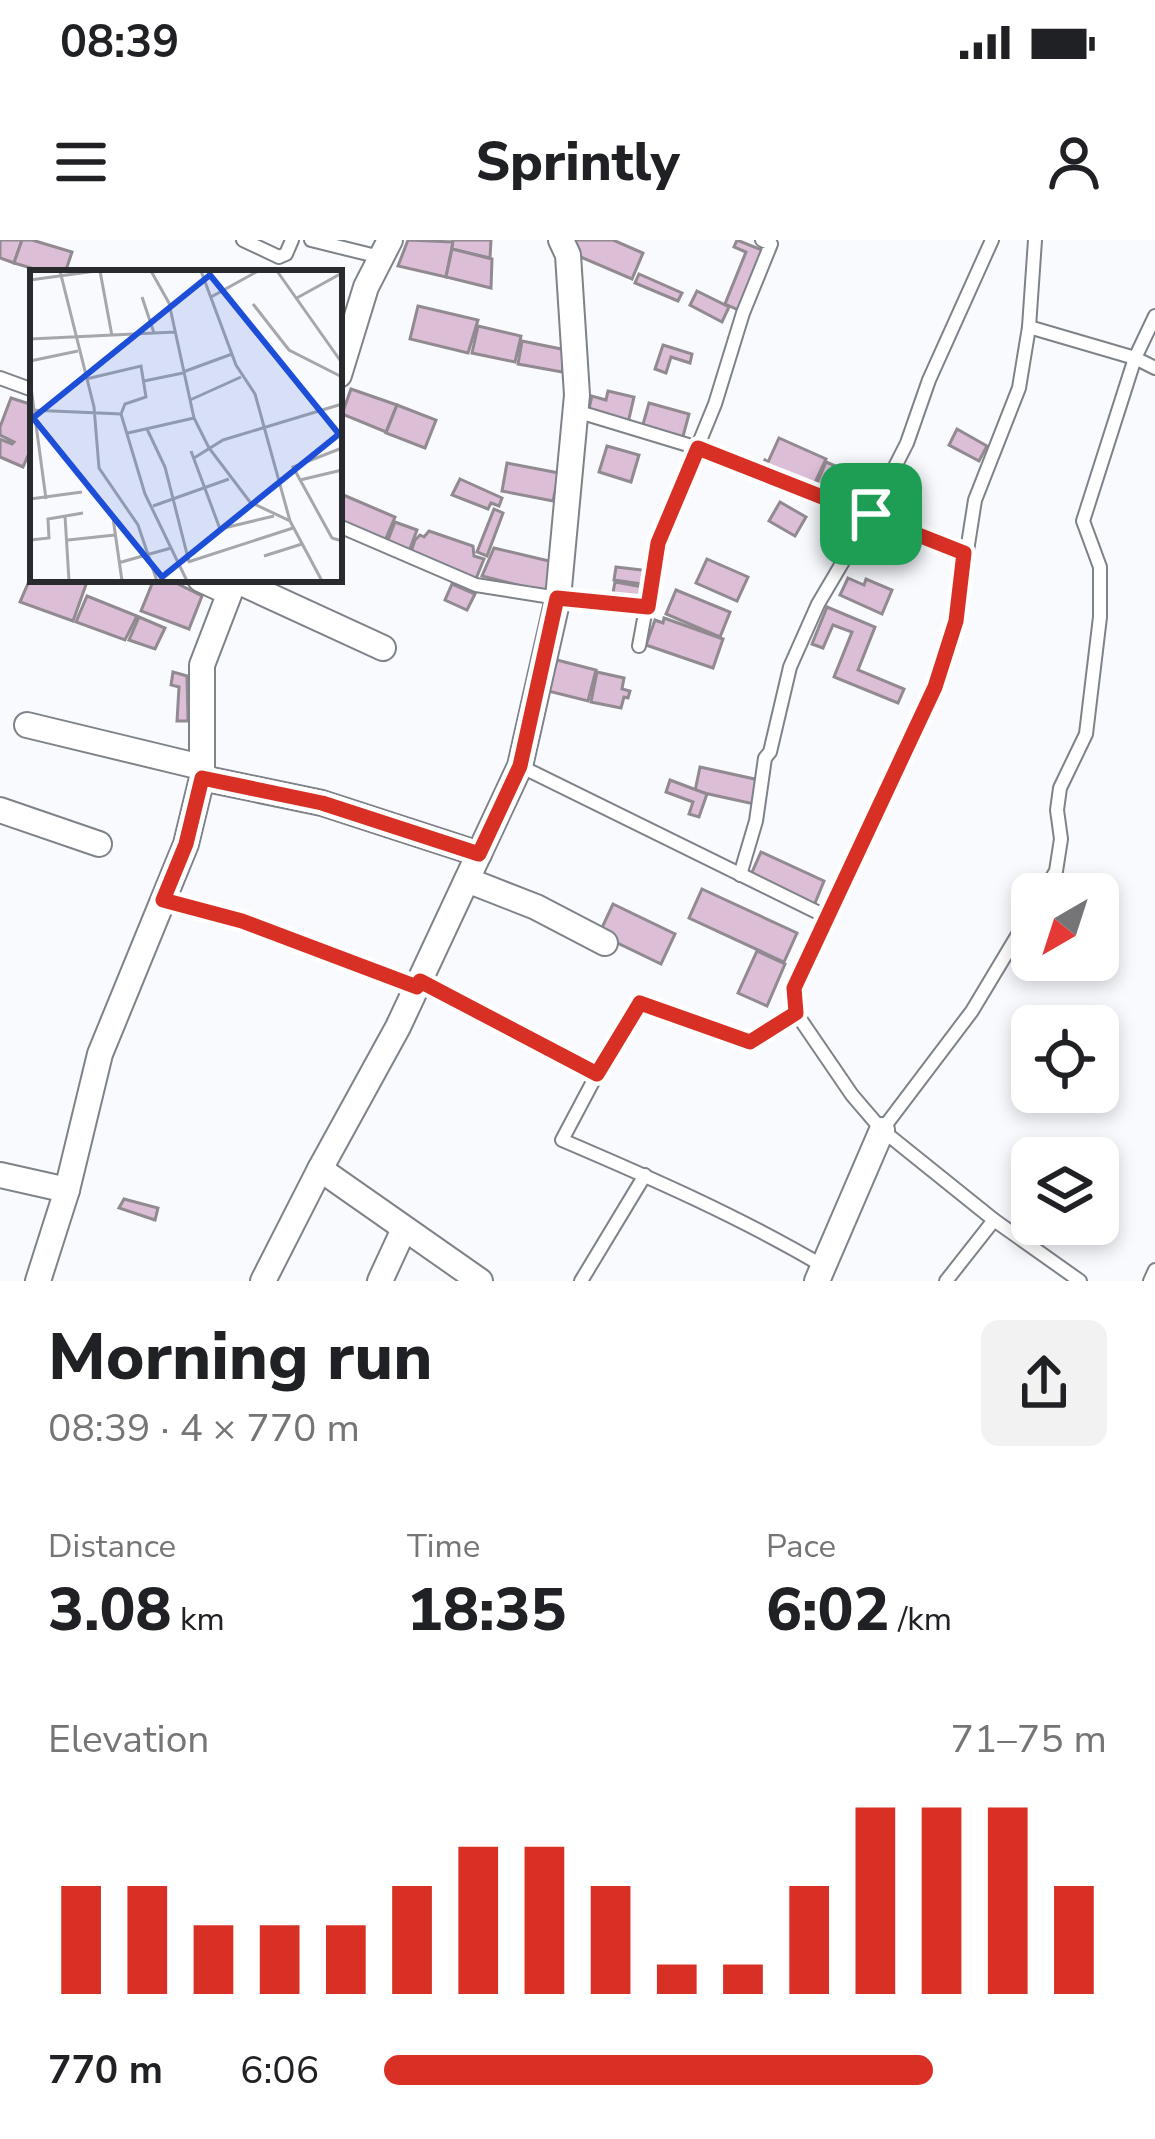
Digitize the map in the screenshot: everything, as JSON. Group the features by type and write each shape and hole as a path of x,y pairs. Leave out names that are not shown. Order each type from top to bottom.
{"street":[{"path":"263,1281 398,1028 520,766 557,598 578,395 568,255 561,240"},
{"path":"342,365 366,287 386,248"},
{"path":"38,1281 67,1190 100,1054 186,844 202,772 202,665 232,583 383,648"},
{"path":"27,725 322,803 479,854"},
{"path":"0,810 99,844"},
{"path":"467,880 536,907 605,943"},
{"path":"820,1274 882,1130"},
{"path":"320,1169 480,1281"},
{"path":"0,1175 67,1190"},
{"path":"380,1281 404,1229"}],"lane":[{"path":"243,240 279,257 286,254 292,240"},
{"path":"311,240 386,248"},
{"path":"639,646 658,543 698,448 771,244 762,240"},
{"path":"740,875 790,667 818,604 907,442 929,380 992,240"},
{"path":"1035,240 1019,388 975,500 956,621 935,687 794,988 796,1013 852,1096 882,1130 994,1220 1080,1281"},
{"path":"1055,873 1061,839 1060,788 1086,734 1100,617 1100,567 1083,520 1135,358 1155,316"},
{"path":"1029,328 1155,368"},
{"path":"0,378 30,389"},
{"path":"576,411 698,448 964,553"},
{"path":"342,527 476,584 648,607"},
{"path":"520,766 827,917"},
{"path":"163,900 242,921 418,984 597,1074"},
{"path":"882,1130 972,1011 1011,946"},
{"path":"796,1013 750,1042 640,1003 562,1140 765,1232 820,1274"},
{"path":"580,1281 645,1175"},
{"path":"946,1281 994,1220"},
{"path":"1150,1281 1155,1270"}],"building":[{"path":"0,240 22,240 14,263 0,258"},
{"path":"22,240 72,252 66,270 38,270 14,263"},
{"path":"408,240 453,242 446,277 398,266"},
{"path":"453,240 491,240 490,258 452,249"},
{"path":"570,240 613,240 643,253 632,279 569,252"},
{"path":"737,240 767,252 743,312 725,304 746,252 734,247"},
{"path":"452,249 492,259 491,288 446,277"},
{"path":"639,274 682,293 678,301 635,283"},
{"path":"697,291 729,307 722,322 690,305"},
{"path":"418,306 478,320 468,353 410,339"},
{"path":"478,326 521,336 515,362 472,353"},
{"path":"522,341 566,350 562,372 518,364"},
{"path":"663,345 692,354 690,363 671,357 666,373 655,369"},
{"path":"351,389 397,405 386,432 342,414"},
{"path":"608,391 634,397 628,423 588,413 592,396 606,400"},
{"path":"11,398 30,404 30,451 23,467 0,457 0,439 14,442 0,435"},
{"path":"649,403 689,414 682,440 642,428"},
{"path":"397,405 436,420 425,448 386,433"},
{"path":"957,429 987,446 979,461 949,445"},
{"path":"779,438 826,459 812,489 761,467"},
{"path":"607,446 639,455 631,482 599,472"},
{"path":"826,462 852,473 841,499 815,488"},
{"path":"507,463 559,473 553,501 502,491"},
{"path":"852,476 881,489 871,513 842,500"},
{"path":"460,479 502,498 499,506 491,503 488,509 452,495"},
{"path":"342,494 395,517 384,543 342,525"},
{"path":"780,502 806,517 795,536 769,521"},
{"path":"494,509 503,513 487,556 477,552"},
{"path":"395,522 417,530 408,554 386,545"},
{"path":"429,531 473,546 474,556 484,559 475,581 410,555 415,540"},
{"path":"494,548 553,562 549,593 482,576"},
{"path":"707,559 748,577 737,601 696,583"},
{"path":"616,567 651,571 649,585 614,580"},
{"path":"848,578 864,585 866,579 892,590 882,614 840,595"},
{"path":"30,579 87,582 73,621 20,602"},
{"path":"153,582 174,582 202,596 189,629 141,611"},
{"path":"615,582 649,588 646,603 612,598"},
{"path":"452,584 475,594 467,610 445,600"},
{"path":"676,590 730,612 720,637 666,614"},
{"path":"87,596 137,616 125,640 76,622"},
{"path":"827,607 875,627 858,670 904,689 898,703 834,677 852,632 833,625 823,648 812,644"},
{"path":"139,617 165,628 155,649 129,640"},
{"path":"664,618 723,639 713,668 646,645 655,620 663,623"},
{"path":"557,660 596,670 588,701 548,691"},
{"path":"173,672 187,676 188,721 177,721 179,687 171,685"},
{"path":"597,672 624,678 622,689 630,691 621,708 591,702"},
{"path":"700,767 759,780 754,804 695,791"},
{"path":"670,780 707,794 699,817 689,814 693,802 666,792"},
{"path":"761,852 824,881 813,908 749,879"},
{"path":"702,889 797,933 784,962 689,918"},
{"path":"613,904 675,934 661,964 599,934"},
{"path":"757,951 785,964 767,1006 738,993"},
{"path":"124,1199 158,1208 155,1220 119,1208"}],"route":[{"path":"698,448 871,514 964,553 956,621 935,687 794,988 796,1013 750,1042 640,1003 597,1074 420,981 417,987 242,921 163,900 186,844 202,778 322,803 479,854 520,766 557,598 648,607 658,543 698,448"}]}
